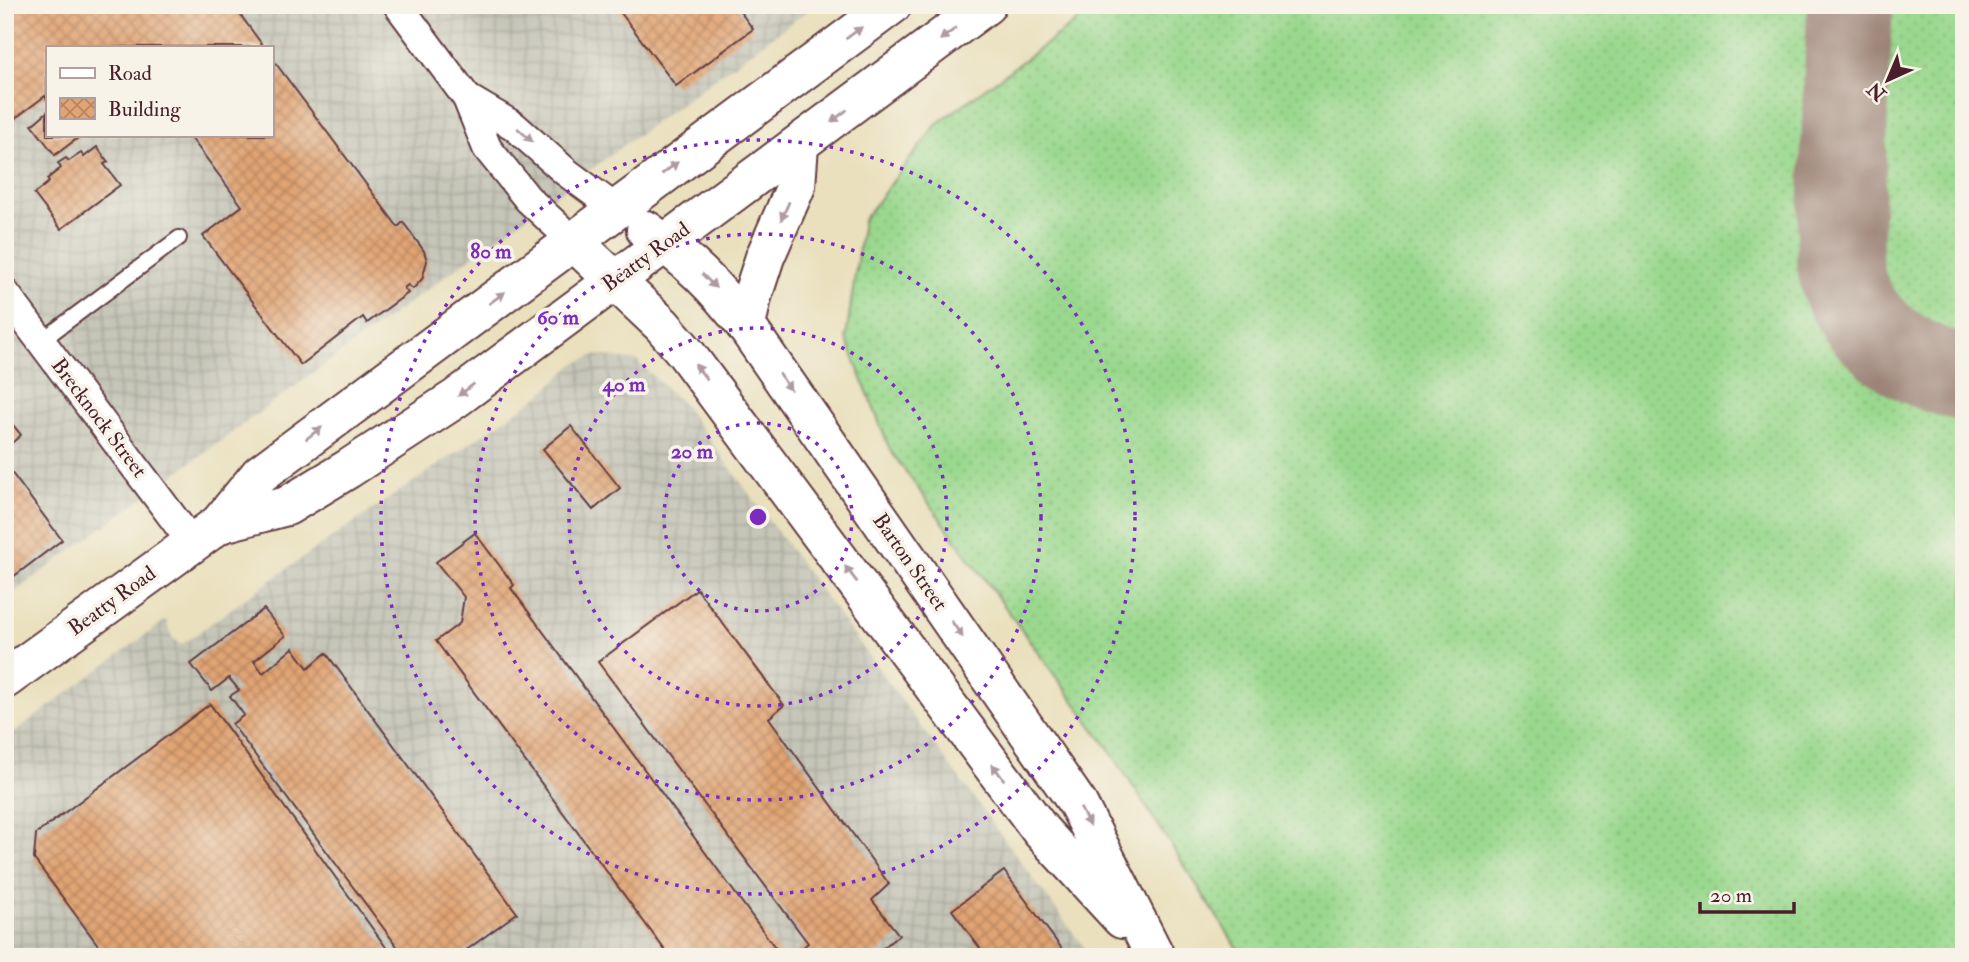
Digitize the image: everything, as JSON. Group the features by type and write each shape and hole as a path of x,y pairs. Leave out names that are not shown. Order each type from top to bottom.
{"main road":[{"name":"Beatty Road","path":"5,679 272,488 573,241 892,5"},
{"name":"Beatty Road","path":"272,488 348,470 455,399 986,5"},
{"path":"746,326 765,257 796,186 799,145"},
{"name":"Barton Street","path":"616,209 665,243 716,288 746,326 1078,804 1155,955"},
{"name":"Barton Street","path":"573,241 662,325 685,352 1041,831 1155,955"}],"street":[{"path":"398,5 467,98 487,148 528,199 573,241"},
{"path":"467,98 514,126 566,172 616,209"},
{"name":"Brecknock Street","path":"5,293 41,341 206,533"}],"lane":[{"path":"41,341 179,238"}],"shaded area":[{"path":"5,5 815,5 5,599"},
{"path":"596,355 637,361 683,404 1091,957 5,957 5,739 166,620 172,638 181,645 295,563 539,396 574,364"}],"green space":[{"path":"1099,5 1964,5 1964,957 1243,957 1111,752 890,450 846,338 863,220 938,123"}],"building":[{"path":"5,5 233,5 263,46 46,46 46,98 45,96 5,126 5,97 9,95 5,89"},
{"path":"615,5 735,5 753,29 676,86"},
{"path":"273,60 398,227 403,222 424,251 427,261 422,279 413,289 408,285 404,288 408,293 367,323 363,317 301,365 203,236 242,206 190,136 273,136"},
{"path":"46,113 46,136 81,136 55,155 32,125"},
{"path":"97,147 108,162 104,164 120,185 61,229 34,194 61,168 58,163 66,158 69,161 81,153 84,157"},
{"path":"5,415 21,435 5,449"},
{"path":"571,426 620,488 593,510 543,449"},
{"path":"5,464 62,540 5,583"},
{"path":"475,533 514,585 511,588 782,957 670,957 436,641 460,623 464,597 436,562"},
{"path":"697,589 784,705 769,718 889,884 872,900 899,935 872,957 791,957 808,943 598,662"},
{"path":"264,609 285,636 254,661 263,673 293,648 308,668 326,653 517,913 457,957 405,957 232,724 244,715 230,696 239,690 229,678 212,691 191,664"},
{"path":"210,704 393,957 107,957 34,859 36,834"},
{"path":"1004,871 1068,957 973,957 982,951 952,910"}],"taxiway":[{"path":"1850,5 1839,259 1846,291 1866,323 1894,348 1927,367 1964,378"}]}
